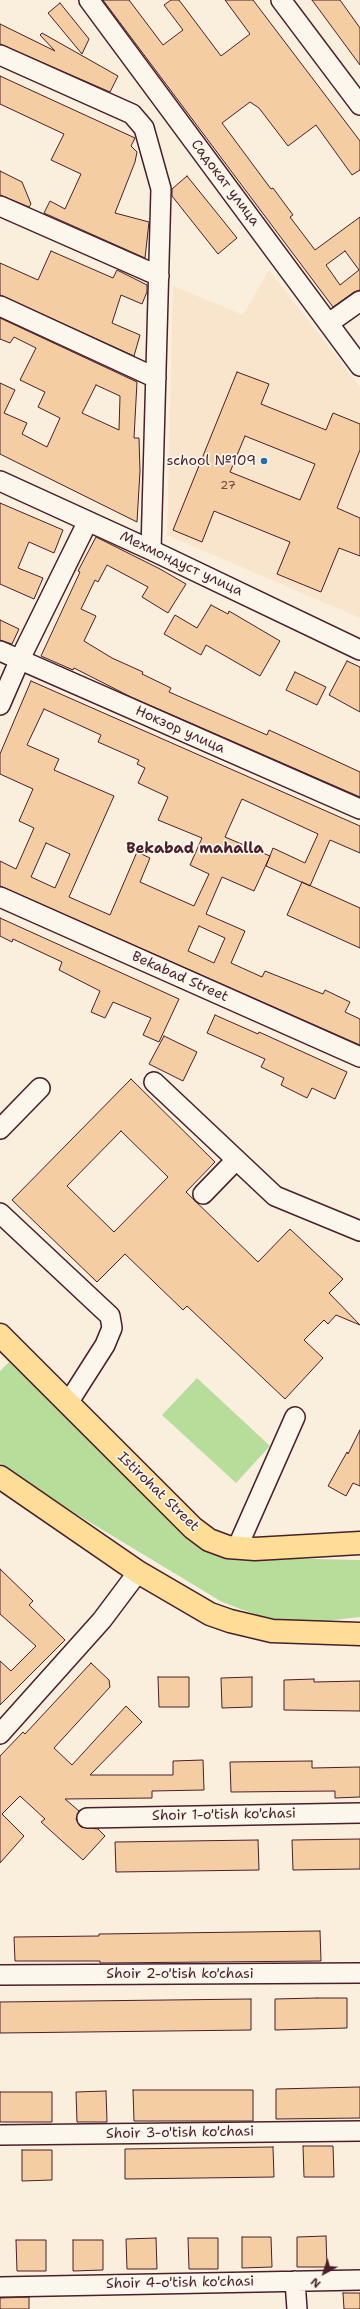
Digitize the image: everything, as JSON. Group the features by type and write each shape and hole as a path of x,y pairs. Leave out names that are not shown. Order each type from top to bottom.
{"main road":[{"name":"Istirohat Street","path":"4,1347 68,1403 193,1528 218,1544 237,1548 360,1543"},
{"path":"0,1477 138,1572 210,1614 230,1621 272,1631 360,1634"}],"street":[{"name":"Садокат улица","path":"89,0 360,366"},
{"path":"281,0 360,105"},
{"path":"0,55 132,114 144,128 161,189 151,550"},
{"path":"0,206 159,276"},
{"path":"329,323 360,301"},
{"path":"0,306 156,378"},
{"name":"Мехмондуст улица","path":"0,481 151,550 360,650"},
{"path":"0,705 20,659 88,521"},
{"name":"Нокзор улица","path":"0,651 360,809"},
{"name":"Bekabad Street","path":"0,898 360,1057"},
{"path":"154,1082 275,1196 360,1231"},
{"path":"0,1129 40,1088"},
{"path":"203,1194 236,1160"},
{"path":"0,1213 110,1316 112,1328 105,1345 68,1403"},
{"path":"237,1548 295,1417"},
{"path":"0,1734 102,1620 138,1572"},
{"name":"Shoir 1-o'tish ko'chasi","path":"87,1818 360,1813"},
{"name":"Shoir 2-o'tish ko'chasi","path":"0,1975 360,1974"},
{"name":"Shoir 3-o'tish ko'chasi","path":"0,2135 360,2131"},
{"name":"Shoir 4-o'tish ko'chasi","path":"0,2287 360,2280"},
{"path":"296,2281 297,2309"}],"shaded area":[{"name":"school №109","path":"269,270 360,387 360,618 167,535 173,286 243,315"}],"green space":[{"path":"9,1362 195,1545 204,1550 227,1557 360,1560 360,1617 324,1621 283,1621 262,1617 222,1602 73,1512 9,1470 0,1463 0,1371"},
{"path":"197,1378 270,1446 236,1483 162,1415"}],"building":[{"path":"103,0 129,0 163,45 183,30 164,5 171,0 179,0 221,56 250,34 225,0 253,0 360,141 360,170 352,175 316,125 288,146 259,108 250,102 222,123 271,189 273,188 293,215 290,217 315,250 360,217 360,290 354,292 333,307","holes":["345,251 359,270 340,285 326,265"]},
{"path":"312,0 340,0 360,28 360,65"},
{"path":"60,3 89,39 82,54 48,13"},
{"path":"0,24 55,51 40,35 42,33 118,76 110,92 0,44"},
{"path":"0,76 135,138 131,146 137,152 135,162 115,213 149,222 145,258 44,213 50,201 65,209 81,174 51,160 64,134 0,104"},
{"path":"0,171 22,182 31,204 29,207 0,195"},
{"path":"187,176 237,238 218,254 172,196 172,189"},
{"path":"51,251 113,278 117,270 147,285 147,292 142,304 121,295 112,323 140,335 134,356 0,295 0,263 38,280"},
{"path":"0,318 137,382 134,438 139,438 140,471 137,522 0,454 0,383 15,390 4,413 27,423 22,434 47,447 60,418 38,407 45,392 20,380 36,348 14,337 10,343 0,339","holes":["96,385 120,396 119,430 82,413"]},
{"path":"237,372 269,384 261,404 326,430 333,413 360,424 360,450 337,508 360,518 360,556 339,548 321,592 277,574 290,542 214,511 202,542 173,530","holes":["245,436 315,464 300,500 230,472"]},
{"path":"0,503 63,530 54,553 29,542 18,568 43,578 34,599 0,584"},
{"path":"96,537 160,569 186,584 168,613 142,597 148,587 107,565 98,582 95,580 81,609 96,616 84,641 112,658 143,672 142,674 171,688 169,692 267,735 269,730 360,772 360,797 131,697 74,668 73,670 41,656 80,572 78,571"},
{"path":"211,605 228,614 229,611 280,641 260,676 206,645 201,655 164,634 175,615 197,628"},
{"path":"0,620 19,629 12,644 0,640"},
{"path":"347,661 360,667 360,712 329,695"},
{"path":"295,672 326,687 317,705 286,690"},
{"path":"31,681 360,826 360,853 330,840 310,886 266,866 269,858 254,891 222,877 206,914 245,931 231,963 262,977 265,971 323,994 325,990 350,1002 345,1012 360,1019 360,1045 0,886 0,861 16,869 34,828 19,821 33,789 0,774 0,754","holes":["44,709 101,735 98,742 139,760 137,764 145,768 138,783 168,797 158,820 202,838 190,865 209,874 194,906 140,882 150,858 137,852 110,915 69,897 114,796 54,770 59,759 27,745","242,799 318,834 305,863 273,848 270,856 225,837","46,843 70,854 55,888 31,877","199,926 225,938 214,963 188,951"]},
{"path":"302,882 360,908 360,948 287,915"},
{"path":"0,918 179,999 159,1042 143,1035 151,1018 113,1002 105,1018 91,1012 100,991 59,970 62,962 13,939 12,942 0,936"},
{"path":"215,1015 258,1034 259,1032 347,1072 335,1099 312,1088 307,1098 281,1085 284,1078 261,1067 265,1059 207,1033"},
{"path":"164,1036 197,1052 183,1081 149,1064"},
{"path":"131,1079 215,1162 186,1192 258,1262 290,1229 343,1279 329,1293 360,1325 336,1315 328,1324 324,1320 304,1340 323,1358 285,1399 187,1306 183,1310 125,1254 97,1282 12,1200","holes":["121,1131 168,1177 114,1232 67,1186"]},
{"path":"360,1430 360,1486 353,1483 346,1496 328,1486 347,1452 348,1454"},
{"path":"0,1569 33,1601 29,1605 65,1640 0,1705 0,1661 11,1671 36,1646 0,1614"},
{"path":"91,1663 109,1680 110,1687 54,1748 72,1765 126,1706 142,1722 90,1775 173,1775 173,1761 203,1760 204,1790 152,1791 152,1798 65,1799 79,1811 76,1819 81,1827 98,1829 105,1836 83,1860 41,1822 45,1819 20,1796 2,1814 24,1836 0,1863 0,1756 23,1732 25,1734"},
{"path":"158,1677 189,1677 189,1707 159,1707"},
{"path":"252,1677 252,1707 222,1708 221,1678"},
{"path":"314,1679 314,1682 360,1681 360,1711 284,1710 284,1680"},
{"path":"312,1761 312,1768 360,1767 360,1797 335,1798 335,1791 231,1792 230,1762"},
{"path":"360,1839 360,1869 293,1870 292,1840"},
{"path":"258,1840 259,1870 116,1872 115,1842"},
{"path":"320,1931 321,1961 100,1963 100,1961 15,1961 14,1937 99,1936 99,1934"},
{"path":"347,1998 347,2028 275,2030 275,1999"},
{"path":"251,1999 251,2030 0,2033 0,2002"},
{"path":"360,2087 360,2118 276,2119 276,2089"},
{"path":"133,2090 253,2090 253,2121 134,2121"},
{"path":"106,2091 107,2122 77,2122 76,2092"},
{"path":"0,2092 52,2092 52,2122 0,2122"},
{"path":"303,2146 333,2146 334,2177 304,2177"},
{"path":"273,2147 274,2177 125,2179 125,2149"},
{"path":"22,2150 52,2150 52,2180 22,2181"},
{"path":"326,2236 327,2267 297,2267 297,2237"},
{"path":"242,2237 271,2237 272,2267 242,2268"},
{"path":"156,2238 157,2269 127,2269 126,2239"},
{"path":"188,2238 218,2238 218,2269 189,2269"},
{"path":"16,2240 46,2240 46,2271 17,2271"},
{"path":"73,2240 103,2240 103,2270 73,2271"},
{"path":"343,2293 360,2293 360,2309 344,2309"},
{"path":"29,2297 29,2309 0,2309 0,2298"}],"place":[{"name":"school №109","path":"264,461"}],"district":[{"name":"Bekabad mahalla","path":"195,849"}]}
